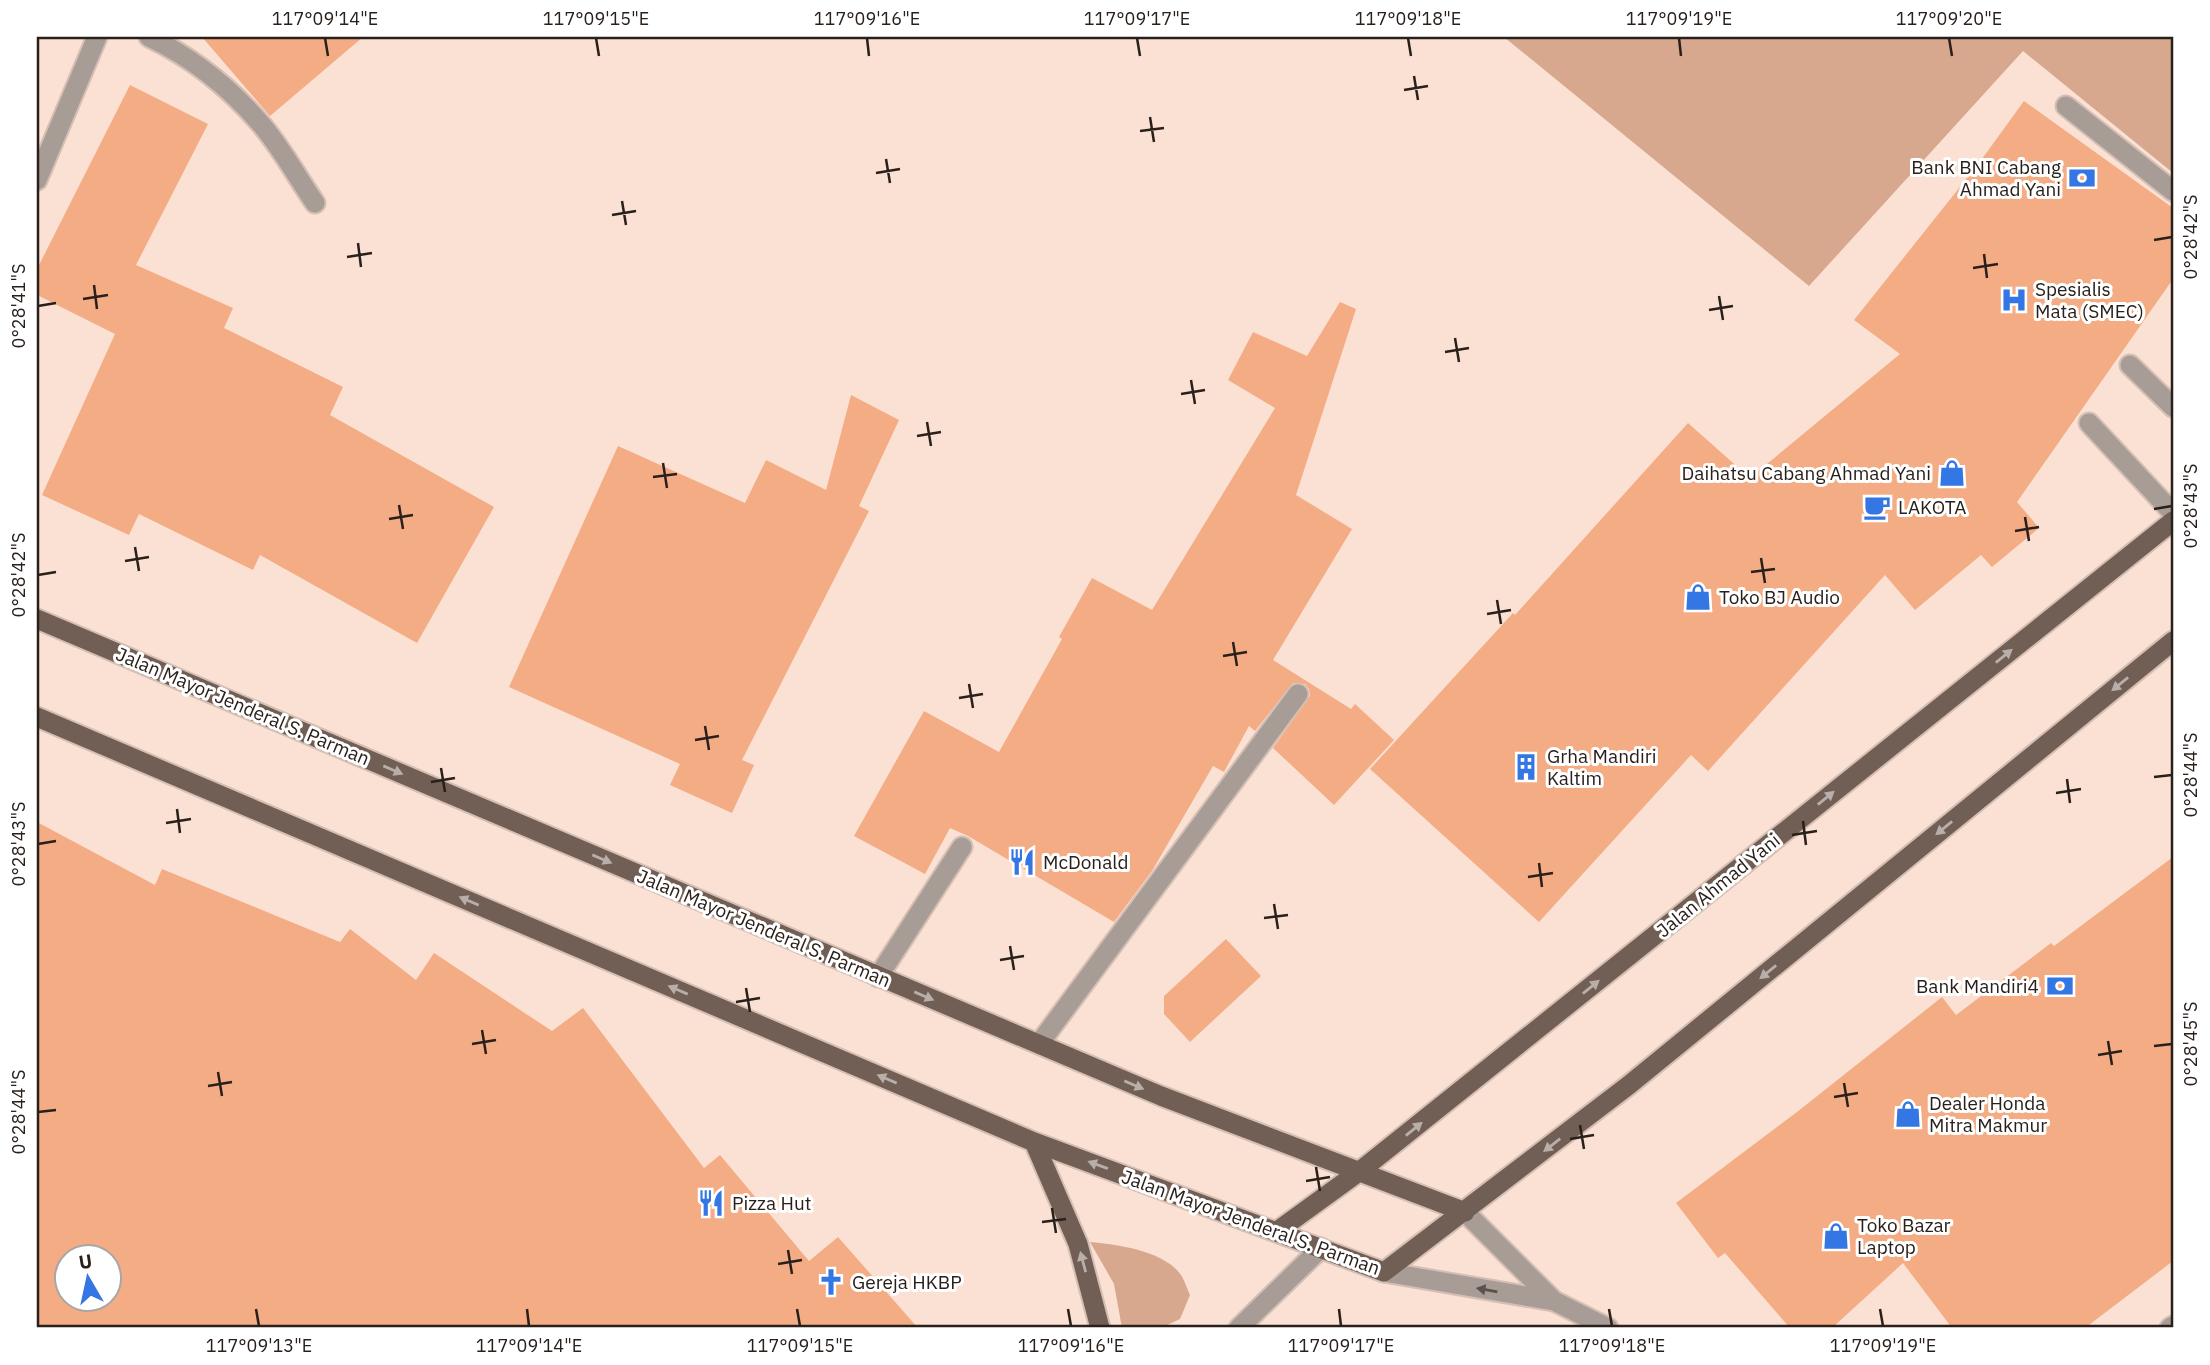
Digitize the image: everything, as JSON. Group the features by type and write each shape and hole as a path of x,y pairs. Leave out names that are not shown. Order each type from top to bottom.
{"main road":[{"name":"Jalan Ahmad Yani","path":"1276,1232 1360,1171 2173,521"},
{"name":"Jalan Mayor Jenderal S. Parman","path":"37,619 1161,1096 1465,1212"},
{"path":"1384,1272 1629,1085 2173,641"},
{"name":"Jalan Mayor Jenderal S. Parman","path":"37,717 1034,1142 1384,1272"},
{"path":"1034,1142 1078,1244 1100,1328"}],"street":[{"path":"37,180 97,37"},
{"path":"149,37 178,51 224,86 261,124 315,203"},
{"path":"2066,106 2173,191"},
{"path":"2130,365 2173,407"},
{"path":"2089,423 2173,513"},
{"path":"1039,1044 1298,694"},
{"path":"878,977 962,847"},
{"name":"Jalan Mayor Jenderal S. Parman","path":"1465,1212 1554,1301"},
{"path":"1240,1328 1321,1248"},
{"name":"Jalan Mayor Jenderal S. Parman","path":"1384,1272 1554,1301"},
{"path":"1554,1301 1608,1328"}],"shaded area":[{"path":"1504,37 2173,37 2173,173 2023,51 1809,286"},
{"path":"1090,1242 1139,1250 1174,1267 1190,1295 1180,1319 1161,1328 1122,1328 1114,1284"}],"building":[{"path":"202,37 363,37 270,116"},
{"path":"130,85 208,124 136,265 233,308 224,328 343,387 330,415 494,507 417,643 260,555 253,570 139,514 129,535 42,495 115,334 37,295 37,269"},
{"path":"2024,101 2173,208 2173,279 2017,502 2039,528 1992,567 1981,555 1915,610 1885,575 1708,771 1691,755 1539,922 1370,769 1513,613 1515,615 1688,423 1750,478 1900,354 1854,320 1979,163"},
{"path":"1340,302 1356,309 1296,495 1352,529 1273,660 1351,709 1355,704 1394,740 1334,805 1273,748 1310,696 1305,684 1293,683 1255,731 1249,726 1224,772 1213,766 1152,871 1114,922 950,828 925,874 854,836 924,711 999,752 1062,639 1059,637 1092,578 1152,610 1275,408 1228,380 1253,332 1307,356"},
{"path":"851,395 899,420 859,506 869,511 742,760 754,765 732,813 670,785 680,764 509,687 618,446 745,503 766,460 826,490"},
{"path":"37,822 155,885 162,869 340,942 350,929 416,980 434,953 552,1031 583,1008 704,1168 720,1155 809,1261 838,1237 918,1328 37,1328"},
{"path":"2173,857 2173,1261 2085,1328 1952,1328 1903,1263 1832,1328 1790,1328 1725,1253 1718,1258 1676,1203 1797,1112 1942,997 1956,1015 2051,943 2054,946"},
{"path":"1226,939 1261,976 1190,1042 1164,1014 1164,996"}],"place":[{"name":"Bank BNI Cabang Ahmad Yani","path":"2082,178"},
{"name":"Spesialis Mata (SMEC)","path":"2014,300"},
{"name":"Daihatsu Cabang Ahmad Yani","path":"1952,473"},
{"name":"LAKOTA","path":"1877,507"},
{"name":"Toko BJ Audio","path":"1698,597"},
{"name":"Grha Mandiri Kaltim","path":"1526,767"},
{"name":"McDonald","path":"1022,862"},
{"name":"Bank Mandiri4","path":"2060,986"},
{"name":"Dealer Honda Mitra Makmur","path":"1908,1114"},
{"name":"Pizza Hut","path":"711,1203"},
{"name":"Toko Bazar Laptop","path":"1836,1236"},
{"name":"Gereja HKBP","path":"831,1282"}]}
